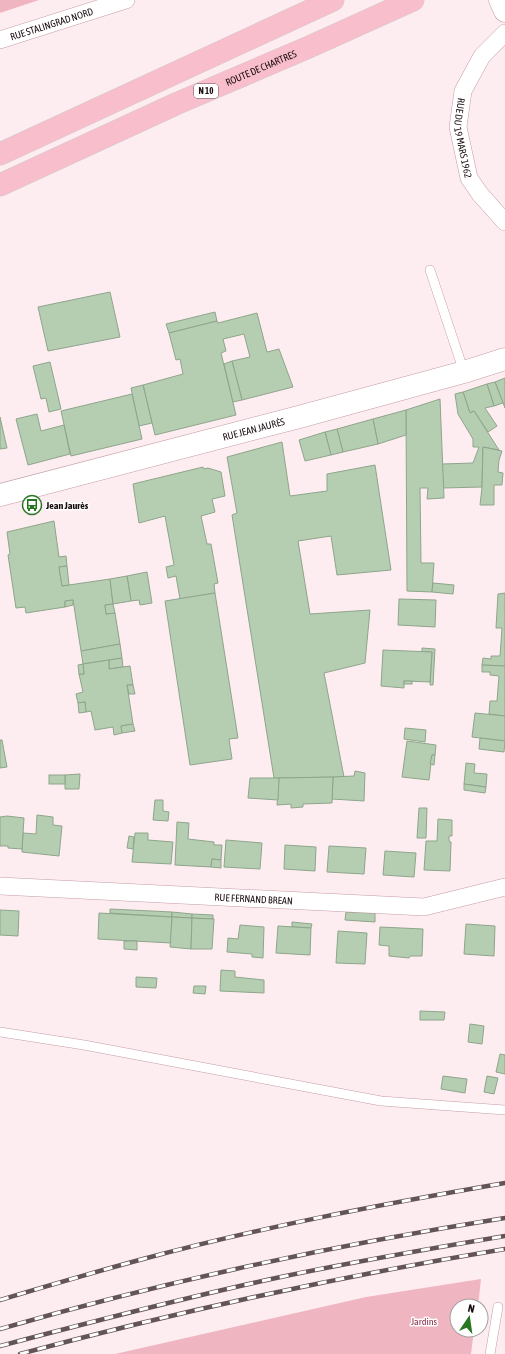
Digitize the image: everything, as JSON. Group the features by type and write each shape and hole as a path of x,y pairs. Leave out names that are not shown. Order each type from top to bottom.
{"main road":[{"path":"0,154 333,0"},
{"name":"ROUTE DE CHARTRES","path":"0,185 178,103 309,47 413,0"}],"street":[{"name":"RUE STALINGRAD NORD","path":"0,40 126,0"},
{"path":"500,0 505,11"},
{"name":"RUE DU 19 MARS 1962","path":"504,221 480,194 469,178 458,127 463,91 482,56 505,33"},
{"name":"RUE JEAN JAURÈS","path":"0,495 266,426 464,372 505,359"},
{"name":"RUE FERNAND BREAN","path":"0,886 424,907 505,888"}],"lane":[{"path":"430,270 464,372"},
{"path":"0,1032 84,1045 381,1101 505,1110"},
{"path":"490,1354 498,1307"}],"green space":[{"path":"0,0 39,0 0,13"},
{"name":"Jardins","path":"481,1279 479,1298 449,1298 449,1338 473,1338 471,1354 115,1354 366,1297"}],"building":[{"path":"110,292 120,337 48,351 38,307"},
{"path":"215,312 217,321 169,333 166,324"},
{"path":"257,313 267,352 279,349 293,387 242,400 232,361 250,357 244,334 223,339 226,351 221,353 236,415 155,435 143,385 183,374 180,359 176,360 169,333"},
{"path":"232,361 242,400 233,402 224,364"},
{"path":"50,362 61,409 49,412 46,398 41,399 33,366"},
{"path":"505,378 505,408 495,382"},
{"path":"495,382 503,403 494,406 487,384"},
{"path":"487,384 494,406 485,408 497,426 488,432 474,411 470,413 463,392"},
{"path":"143,385 152,423 139,426 131,388"},
{"path":"463,392 470,413 474,411 499,450 483,447 482,487 443,488 442,464 473,463 479,447 473,447 473,439 458,414 455,394"},
{"path":"132,394 142,439 71,456 61,411"},
{"path":"440,399 444,498 427,499 428,488 420,488 421,563 434,563 432,592 407,591 406,410"},
{"path":"406,410 406,435 378,444 373,419"},
{"path":"37,414 41,431 64,425 70,454 28,465 16,419"},
{"path":"0,417 7,448 0,449"},
{"path":"373,419 378,444 343,452 337,429"},
{"path":"337,429 343,452 331,455 325,432"},
{"path":"325,432 331,455 305,461 299,440"},
{"path":"282,442 290,496 327,491 327,474 375,465 391,570 337,575 331,536 298,541 310,614 370,610 365,663 324,673 344,777 274,778 232,515 237,513 227,457"},
{"path":"483,447 502,451 499,460 498,472 503,473 502,485 494,485 494,505 480,505"},
{"path":"203,467 204,469 208,468 221,472 225,496 212,499 215,512 201,516 207,544 211,544 218,583 214,584 215,593 180,599 176,576 168,578 166,567 174,565 165,516 139,523 133,484"},
{"path":"54,521 59,557 66,556 67,566 59,567 62,586 110,579 113,604 105,605 106,614 115,613 120,644 81,651 73,600 65,601 65,607 26,613 25,607 16,608 8,555 10,554 7,532"},
{"path":"67,566 69,585 62,586 59,567"},
{"path":"147,572 152,603 140,605 139,600 131,601 127,576"},
{"path":"127,576 131,601 113,604 110,579"},
{"path":"433,583 454,585 453,594 432,592"},
{"path":"215,593 238,738 229,739 232,759 190,765 165,601"},
{"path":"505,593 505,666 482,665 483,658 491,659 491,656 500,656 502,628 496,628 498,594"},
{"path":"399,599 436,600 435,627 398,625"},
{"path":"73,600 73,605 65,607 65,601"},
{"path":"113,604 115,613 106,614 105,605"},
{"path":"120,644 122,658 83,664 81,651"},
{"path":"422,648 435,649 433,685 430,685 432,652 422,652"},
{"path":"383,650 432,652 430,682 404,681 404,688 381,686"},
{"path":"122,658 123,667 109,669 109,660"},
{"path":"109,660 109,669 130,666 133,685 127,685 133,724 121,726 122,733 114,735 113,727 95,730 91,711 86,712 85,702 78,703 76,694 83,692 79,674 84,674 83,664"},
{"path":"83,664 84,674 79,674 78,665"},
{"path":"482,665 505,666 505,716 489,714 490,701 497,701 499,676 490,675 490,672 482,672"},
{"path":"404,681 412,681 412,684 404,684"},
{"path":"127,685 133,685 135,694 129,694"},
{"path":"85,702 86,712 79,713 78,703"},
{"path":"475,713 505,716 505,741 472,737"},
{"path":"133,724 135,731 122,733 121,726"},
{"path":"405,728 426,730 425,742 404,739"},
{"path":"480,738 505,741 504,752 479,749"},
{"path":"0,740 2,740 7,767 0,768"},
{"path":"407,741 436,745 435,755 432,755 429,780 402,777"},
{"path":"432,755 435,755 434,765 430,764"},
{"path":"466,763 475,764 474,773 487,774 486,787 464,784"},
{"path":"355,771 365,773 364,801 332,799 333,777 354,776"},
{"path":"80,774 79,789 65,789 65,775"},
{"path":"49,775 65,775 65,784 49,784"},
{"path":"333,777 332,803 303,804 303,807 291,808 291,804 277,805 279,778"},
{"path":"250,778 279,778 278,800 248,798"},
{"path":"464,784 486,787 485,793 464,790"},
{"path":"155,800 163,800 163,811 169,812 168,821 153,820"},
{"path":"419,808 427,808 426,838 417,838"},
{"path":"37,815 53,817 53,825 62,826 59,856 22,852 23,833 36,834"},
{"path":"7,816 24,818 22,849 0,846 0,817"},
{"path":"438,819 452,820 452,836 449,836 449,841 451,842 450,871 424,870 426,841 437,841"},
{"path":"177,822 189,823 188,839 214,842 214,845 222,845 221,860 212,859 211,867 175,865"},
{"path":"135,833 148,833 148,840 173,842 171,864 132,862"},
{"path":"129,836 134,837 133,849 127,848"},
{"path":"226,840 262,843 260,869 224,867"},
{"path":"285,845 316,847 315,871 284,869"},
{"path":"329,846 366,848 364,874 327,872"},
{"path":"385,851 416,853 414,877 383,875"},
{"path":"212,859 221,860 221,868 211,867"},
{"path":"110,909 172,912 172,917 110,913"},
{"path":"0,910 19,911 18,936 0,935"},
{"path":"172,912 192,914 192,918 172,917"},
{"path":"346,912 375,913 375,922 345,920"},
{"path":"99,913 172,917 171,943 98,939"},
{"path":"192,914 213,915 213,919 192,918"},
{"path":"172,917 192,918 191,949 170,947"},
{"path":"192,918 214,919 212,949 191,949"},
{"path":"292,922 312,924 311,928 292,927"},
{"path":"466,924 495,926 494,956 464,954"},
{"path":"240,925 264,927 263,958 252,957 252,954 227,952 228,938 238,939"},
{"path":"278,926 311,928 310,955 276,953"},
{"path":"380,927 423,929 422,956 410,956 409,958 389,956 389,946 379,945"},
{"path":"338,931 367,933 365,964 336,963"},
{"path":"124,941 137,941 137,950 124,949"},
{"path":"221,970 235,971 235,977 264,980 264,993 220,991"},
{"path":"136,977 157,978 156,988 136,987"},
{"path":"194,986 206,986 205,994 193,993"},
{"path":"420,1011 445,1012 444,1020 420,1020"},
{"path":"470,1024 484,1026 482,1044 468,1042"},
{"path":"500,1054 505,1055 505,1074 496,1072"},
{"path":"443,1076 467,1079 465,1093 441,1089"},
{"path":"487,1076 498,1078 494,1094 484,1092"}],"railway":[{"path":"0,1300 188,1247 278,1226 414,1199 505,1183"},
{"path":"0,1329 125,1295 314,1252 505,1218"},
{"path":"0,1346 103,1319 276,1278 362,1261 505,1236"},
{"path":"20,1354 140,1323 261,1296 383,1271 505,1249"}],"place":[{"name":"Jean Jaurès","path":"32,505"}]}
